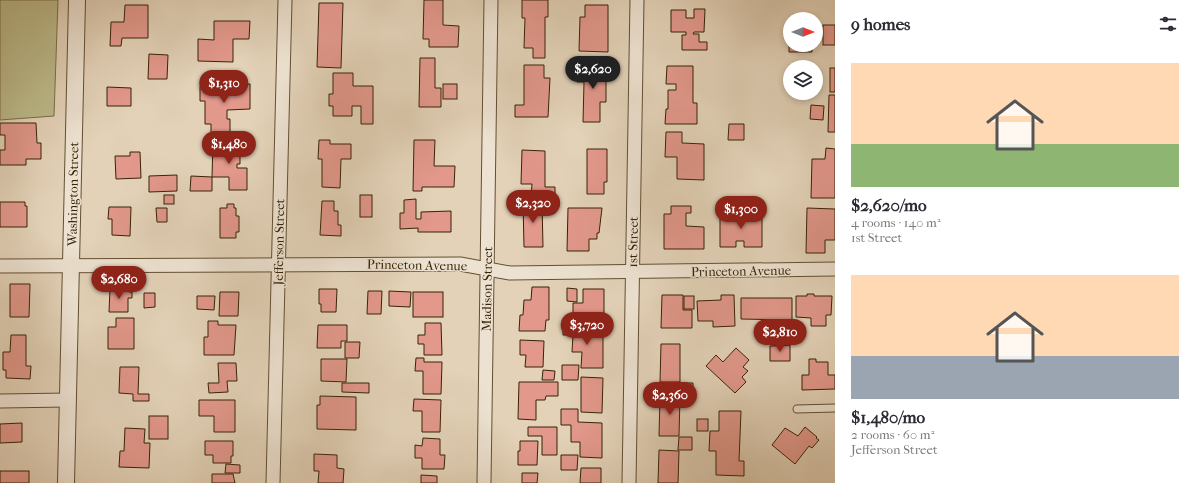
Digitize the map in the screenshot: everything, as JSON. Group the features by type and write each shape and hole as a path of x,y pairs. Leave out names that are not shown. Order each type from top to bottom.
{"street":[{"name":"Washington Street","path":"66,483 77,0"},
{"name":"Jefferson Street","path":"273,483 285,0"},
{"name":"Madison Street","path":"484,483 488,269 490,0"},
{"name":"1st Street","path":"629,483 636,0"},
{"name":"Princeton Avenue","path":"0,266 460,264 510,273 835,269"},
{"path":"0,401 68,400"}],"lane":[{"path":"797,409 835,408"}],"shaded area":[{"path":"0,0 58,0 54,116 0,120"}],"building":[{"path":"424,0 443,0 443,25 459,26 458,47 429,47 429,39 423,39"},
{"path":"522,0 548,0 548,17 545,17 545,58 533,58 533,48 524,48 525,18 522,18"},
{"path":"319,3 343,3 341,68 317,67"},
{"path":"125,5 148,5 148,38 122,38 121,46 110,46 111,22 124,22"},
{"path":"585,5 608,5 608,52 579,51 580,17 585,17"},
{"path":"694,9 705,9 704,32 694,32 693,34 699,34 699,42 707,42 707,50 682,50 682,35 686,35 686,32 671,32 671,10 686,10 686,18 694,18"},
{"path":"214,21 250,21 249,39 233,39 233,62 198,61 198,39 214,40"},
{"path":"823,25 835,25 835,45 823,45"},
{"path":"149,54 168,55 167,79 148,79"},
{"path":"420,58 435,58 435,88 441,88 441,107 419,107"},
{"path":"577,64 606,64 606,102 600,102 600,122 583,122 584,82 577,82"},
{"path":"524,65 544,65 544,78 550,78 548,117 515,117 515,105 524,105"},
{"path":"667,66 693,66 693,103 697,103 697,124 665,124 666,109 668,109 668,90 676,90 676,84 666,84"},
{"path":"830,68 835,68 835,92 830,92"},
{"path":"333,73 353,73 353,86 373,86 373,124 361,124 361,106 352,106 352,116 333,116 333,106 329,106 329,94 333,94"},
{"path":"230,84 250,84 250,109 227,110 227,119 230,119 230,133 211,133 211,124 205,124 205,101 200,101 200,87 230,86"},
{"path":"443,84 457,84 457,99 443,99"},
{"path":"107,87 131,88 131,106 107,106"},
{"path":"829,95 835,95 835,132 828,132"},
{"path":"811,105 824,106 823,120 810,119"},
{"path":"0,123 36,123 37,143 41,143 41,159 26,159 26,165 0,165 0,150 5,150 5,135 0,135"},
{"path":"729,124 744,124 744,140 728,140"},
{"path":"666,132 682,132 682,143 704,144 704,180 677,179 677,157 665,157"},
{"path":"319,140 330,140 330,144 351,144 351,159 341,159 340,188 322,187 322,159 318,159"},
{"path":"414,140 435,140 434,166 455,166 454,187 422,187 422,191 413,191"},
{"path":"213,141 238,142 238,147 240,147 240,164 237,164 237,168 247,168 247,190 229,190 229,177 212,177"},
{"path":"826,148 835,149 835,198 811,198 812,159 825,159"},
{"path":"587,149 607,149 607,182 604,182 604,194 587,194"},
{"path":"522,150 545,151 545,187 555,187 555,198 531,197 532,184 521,184"},
{"path":"130,152 140,152 141,178 116,179 115,156 130,156"},
{"path":"177,175 177,191 149,192 149,176"},
{"path":"191,176 212,177 212,191 190,191"},
{"path":"164,195 174,195 174,204 164,204"},
{"path":"360,195 372,195 372,217 360,217"},
{"path":"416,199 416,219 421,219 421,212 451,211 451,232 418,232 418,228 400,229 400,213 404,213 404,200"},
{"path":"322,201 334,201 334,211 338,211 338,225 341,225 341,236 320,235"},
{"path":"0,202 25,202 25,206 27,206 27,227 0,227"},
{"path":"523,202 542,202 543,247 524,247"},
{"path":"227,204 234,204 234,208 236,208 236,216 239,216 239,232 236,232 236,238 220,238 220,208 227,208"},
{"path":"671,206 691,206 691,213 686,213 686,226 704,227 704,249 664,249 664,214 671,214"},
{"path":"109,207 131,207 130,236 112,235 112,219 108,219"},
{"path":"156,208 167,208 167,222 157,222"},
{"path":"568,208 602,208 599,233 597,233 597,239 589,239 589,251 567,251"},
{"path":"807,208 835,209 835,240 825,240 825,253 806,253"},
{"path":"720,214 762,214 762,247 744,247 744,241 736,241 736,247 720,247"},
{"path":"10,284 30,284 29,317 10,317"},
{"path":"532,287 549,287 549,320 546,320 545,331 519,331 520,315 523,315 524,300 531,300"},
{"path":"567,288 577,289 577,302 567,301"},
{"path":"110,289 129,289 129,292 132,292 132,298 128,298 128,312 109,312"},
{"path":"319,289 337,289 336,312 321,312 321,304 319,304"},
{"path":"583,289 604,289 604,320 573,320 573,303 583,303"},
{"path":"368,291 382,291 381,314 367,314"},
{"path":"389,291 411,292 410,307 389,306"},
{"path":"220,292 239,292 238,316 219,316"},
{"path":"413,292 443,292 443,317 413,317"},
{"path":"144,293 155,293 155,307 144,308"},
{"path":"807,294 814,294 814,296 832,296 831,315 826,315 826,326 811,326 811,318 796,317 796,296 807,296"},
{"path":"662,295 683,295 683,310 692,310 692,328 661,328"},
{"path":"721,295 734,295 735,326 713,327 713,321 698,321 697,301 721,300"},
{"path":"197,296 215,296 214,310 197,309"},
{"path":"684,296 694,296 694,309 684,309"},
{"path":"741,298 792,298 792,320 741,319"},
{"path":"116,318 134,318 134,349 108,349 108,327 116,327"},
{"path":"208,321 218,321 218,325 236,325 234,355 204,355 204,337 208,337"},
{"path":"425,323 441,323 442,355 424,355 424,344 418,344 418,335 425,335"},
{"path":"318,325 347,325 347,341 341,341 341,348 317,348"},
{"path":"563,325 579,326 579,332 603,333 603,368 581,368 582,352 572,352 573,335 563,335"},
{"path":"11,335 26,335 26,366 31,366 30,379 6,378 6,370 3,370 3,352 10,352"},
{"path":"520,340 544,341 543,367 525,367 526,355 520,355"},
{"path":"345,342 360,342 359,358 345,358"},
{"path":"661,344 680,344 680,382 660,382"},
{"path":"790,345 790,361 770,361 770,346"},
{"path":"736,348 749,360 743,367 748,371 742,377 746,382 735,393 706,366 716,355 723,362"},
{"path":"416,358 424,358 424,362 442,362 441,394 423,394 423,371 415,371"},
{"path":"321,359 347,359 346,382 321,381"},
{"path":"809,359 816,359 816,362 828,362 828,375 835,375 835,389 802,390 802,375 809,375"},
{"path":"218,363 236,363 237,381 227,381 228,392 209,393 208,383 219,383"},
{"path":"562,365 579,365 578,380 562,380"},
{"path":"120,367 139,367 138,394 149,394 149,401 133,401 133,394 119,393"},
{"path":"543,370 555,371 554,380 542,380"},
{"path":"581,377 603,378 602,413 581,412"},
{"path":"519,382 558,382 558,396 546,396 545,400 536,400 536,420 518,419"},
{"path":"342,383 369,383 369,393 342,392"},
{"path":"679,383 693,383 693,397 679,396"},
{"path":"320,396 356,397 356,430 317,429 317,405 320,405"},
{"path":"660,397 680,397 679,436 659,436"},
{"path":"414,399 441,400 440,432 422,432 422,411 413,411"},
{"path":"199,400 235,400 235,432 214,432 214,416 199,416"},
{"path":"561,409 578,409 578,422 602,423 602,458 580,457 580,442 571,442 571,425 561,425"},
{"path":"719,411 741,411 739,461 744,461 744,476 716,475 716,451 709,451 710,431 719,431"},
{"path":"149,416 168,416 168,439 149,439"},
{"path":"697,419 708,419 708,431 697,431"},
{"path":"22,423 22,442 0,443 0,424"},
{"path":"528,427 557,427 557,455 542,455 542,436 528,436"},
{"path":"805,427 819,440 812,448 809,446 795,464 772,445 785,428 798,436"},
{"path":"125,428 145,429 144,443 150,443 149,468 119,467 120,451 124,451"},
{"path":"679,437 692,437 692,450 678,450"},
{"path":"423,438 440,439 440,455 445,455 444,469 422,469 422,458 415,458 415,445 422,446"},
{"path":"205,441 233,441 233,456 231,456 231,463 213,463 213,455 205,455"},
{"path":"520,441 538,441 537,465 518,465"},
{"path":"659,450 679,451 678,483 658,483"},
{"path":"314,454 337,455 337,468 344,469 343,483 318,483 319,471 314,471"},
{"path":"561,455 578,455 577,470 561,470"},
{"path":"226,464 240,465 240,473 225,473"},
{"path":"581,468 601,468 601,483 580,483"},
{"path":"0,471 29,471 29,483 0,483"},
{"path":"522,473 538,473 537,483 522,483"},
{"path":"212,474 233,474 235,483 212,483"},
{"path":"421,475 437,476 437,483 421,483"}]}
